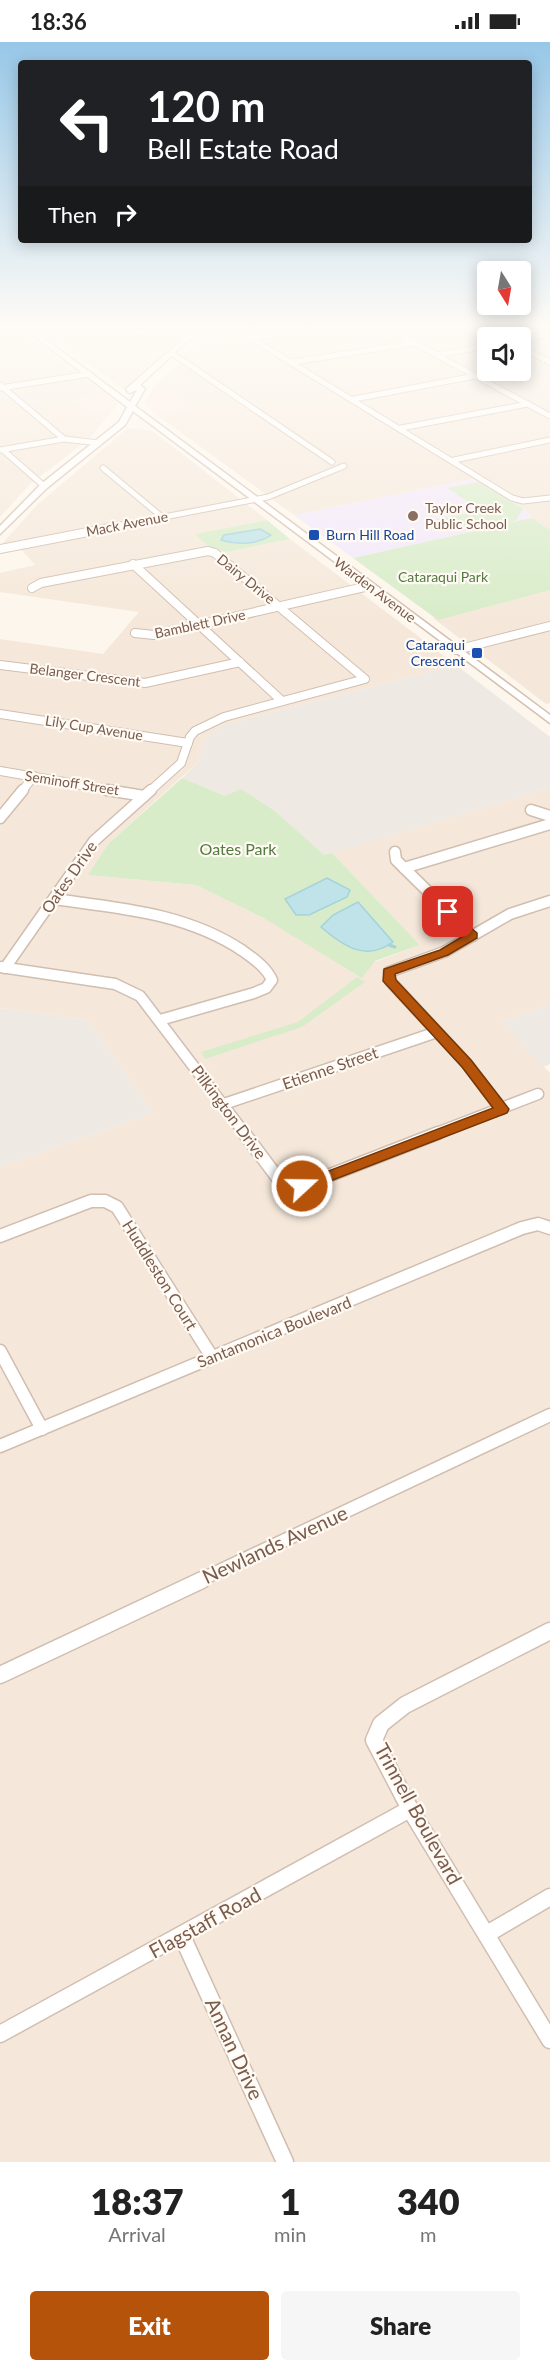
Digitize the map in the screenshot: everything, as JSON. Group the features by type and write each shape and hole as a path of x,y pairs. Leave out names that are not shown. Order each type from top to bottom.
{"main road":[{"path":"111,423 115,426"},
{"path":"0,531 44,486 99,443 115,426 122,423"},
{"name":"Warden Avenue","path":"153,423 550,720"}],"street":[{"path":"45,423 64,439"},
{"path":"274,423 332,462"},
{"path":"393,423 512,498 523,501 550,498"},
{"path":"401,428 428,423"},
{"path":"2,450 64,439 99,443"},
{"path":"454,460 550,440"},
{"path":"2,450 44,486"},
{"path":"255,499 302,485 344,466"},
{"path":"103,468 162,517"},
{"name":"Mack Avenue","path":"0,549 255,499"},
{"name":"Dairy Drive","path":"32,588 41,583 133,564 208,550 215,553 365,679 282,701"},
{"path":"133,564 282,701"},
{"name":"Bamblett Drive","path":"135,633 154,635 369,586"},
{"path":"456,651 550,626"},
{"name":"Belanger Crescent","path":"0,665 145,683 240,662"},
{"path":"188,743 195,731 204,725 282,701"},
{"name":"Lily Cup Avenue","path":"0,714 188,743"},
{"name":"Oates Drive","path":"2,967 54,899 94,841 181,764 188,743"},
{"name":"Seminoff Street","path":"0,771 144,796"},
{"path":"0,818 34,776"},
{"path":"531,810 550,816"},
{"path":"404,868 550,824"},
{"path":"395,852 396,860 473,936"},
{"path":"54,899 154,913 185,921 214,933 243,951 269,972 272,980 266,988 160,1020"},
{"path":"502,1109 467,1064 390,981 389,972 444,952 510,914 550,901"},
{"name":"Pilkington Drive","path":"2,967 115,984 140,996 280,1180 289,1185 302,1186 538,1094"},
{"name":"Etienne Street","path":"224,1104 437,1032"},
{"name":"Huddleston Court","path":"0,1236 91,1201 105,1201 117,1207 213,1357"},
{"name":"Santamonica Boulevard","path":"0,1446 522,1228 538,1224 550,1228"},
{"path":"0,1351 42,1429"},
{"name":"Newlands Avenue","path":"0,1675 550,1415"},
{"name":"Trinnell Boulevard","path":"550,1631 405,1705 379,1725 374,1740 410,1809 550,2040"},
{"name":"Flagstaff Road","path":"0,2034 410,1809"},
{"path":"487,1934 550,1897"},
{"name":"Annan Drive","path":"182,1936 285,2162"}],"shaded area":[{"path":"0,423 102,423 88,440 30,484 0,517"},
{"path":"168,423 550,423 550,530 526,511 473,479 294,515"},
{"path":"128,428 153,431 267,520 196,534 209,547 227,552 290,539 456,665 223,725 206,738 197,763 109,843 89,875 196,885 265,919 375,962 420,945 332,853 550,788 550,1004 501,1022 550,1073 550,2162 0,2162 0,1167 153,1113 88,1020 0,1008 0,639 103,654 139,612 0,592 0,573 35,565 21,549 1,545 37,505"},
{"name":"Taylor Creek Public School","path":"473,479 526,511 532,518 353,558 294,515"},
{"path":"550,590 550,703 546,704 433,618"},
{"path":"456,665 550,737 550,788 324,856 276,812 225,796 182,778 197,763 206,738 223,725"},
{"path":"550,1004 550,1064 543,1067 501,1022"},
{"path":"0,1008 88,1020 153,1113 0,1167"}],"green space":[{"name":"Cataraqui Park","path":"478,482 523,509 516,520 508,523 532,518 550,530 550,590 438,620 353,558 506,524 486,527 444,527 436,519 482,511 447,488"},
{"path":"267,520 290,539 227,552 209,547 195,534"},
{"name":"Oates Park","path":"182,778 225,796 241,789 276,812 324,855 332,853 420,945 375,961 362,978 265,919 196,885 88,875 109,843"},
{"path":"357,977 365,982 302,1027 205,1059 201,1052 298,1022"}],"water":[{"path":"260,529 271,535 259,541 246,543 221,540 224,535"},
{"path":"327,878 350,890 347,897 309,915 296,915 285,899"},
{"path":"358,902 393,942 383,948 364,951 346,945 321,927 333,915"}],"waterway":[{"path":"389,945 395,947"}],"place":[{"name":"Taylor Creek Public School","path":"413,516"},
{"name":"Burn Hill Road","path":"314,535"},
{"name":"Cataraqui Crescent","path":"477,653"}],"route":[{"path":"302,1186 502,1109 467,1064 390,981 389,972 444,952 473,936 448,912"}]}
